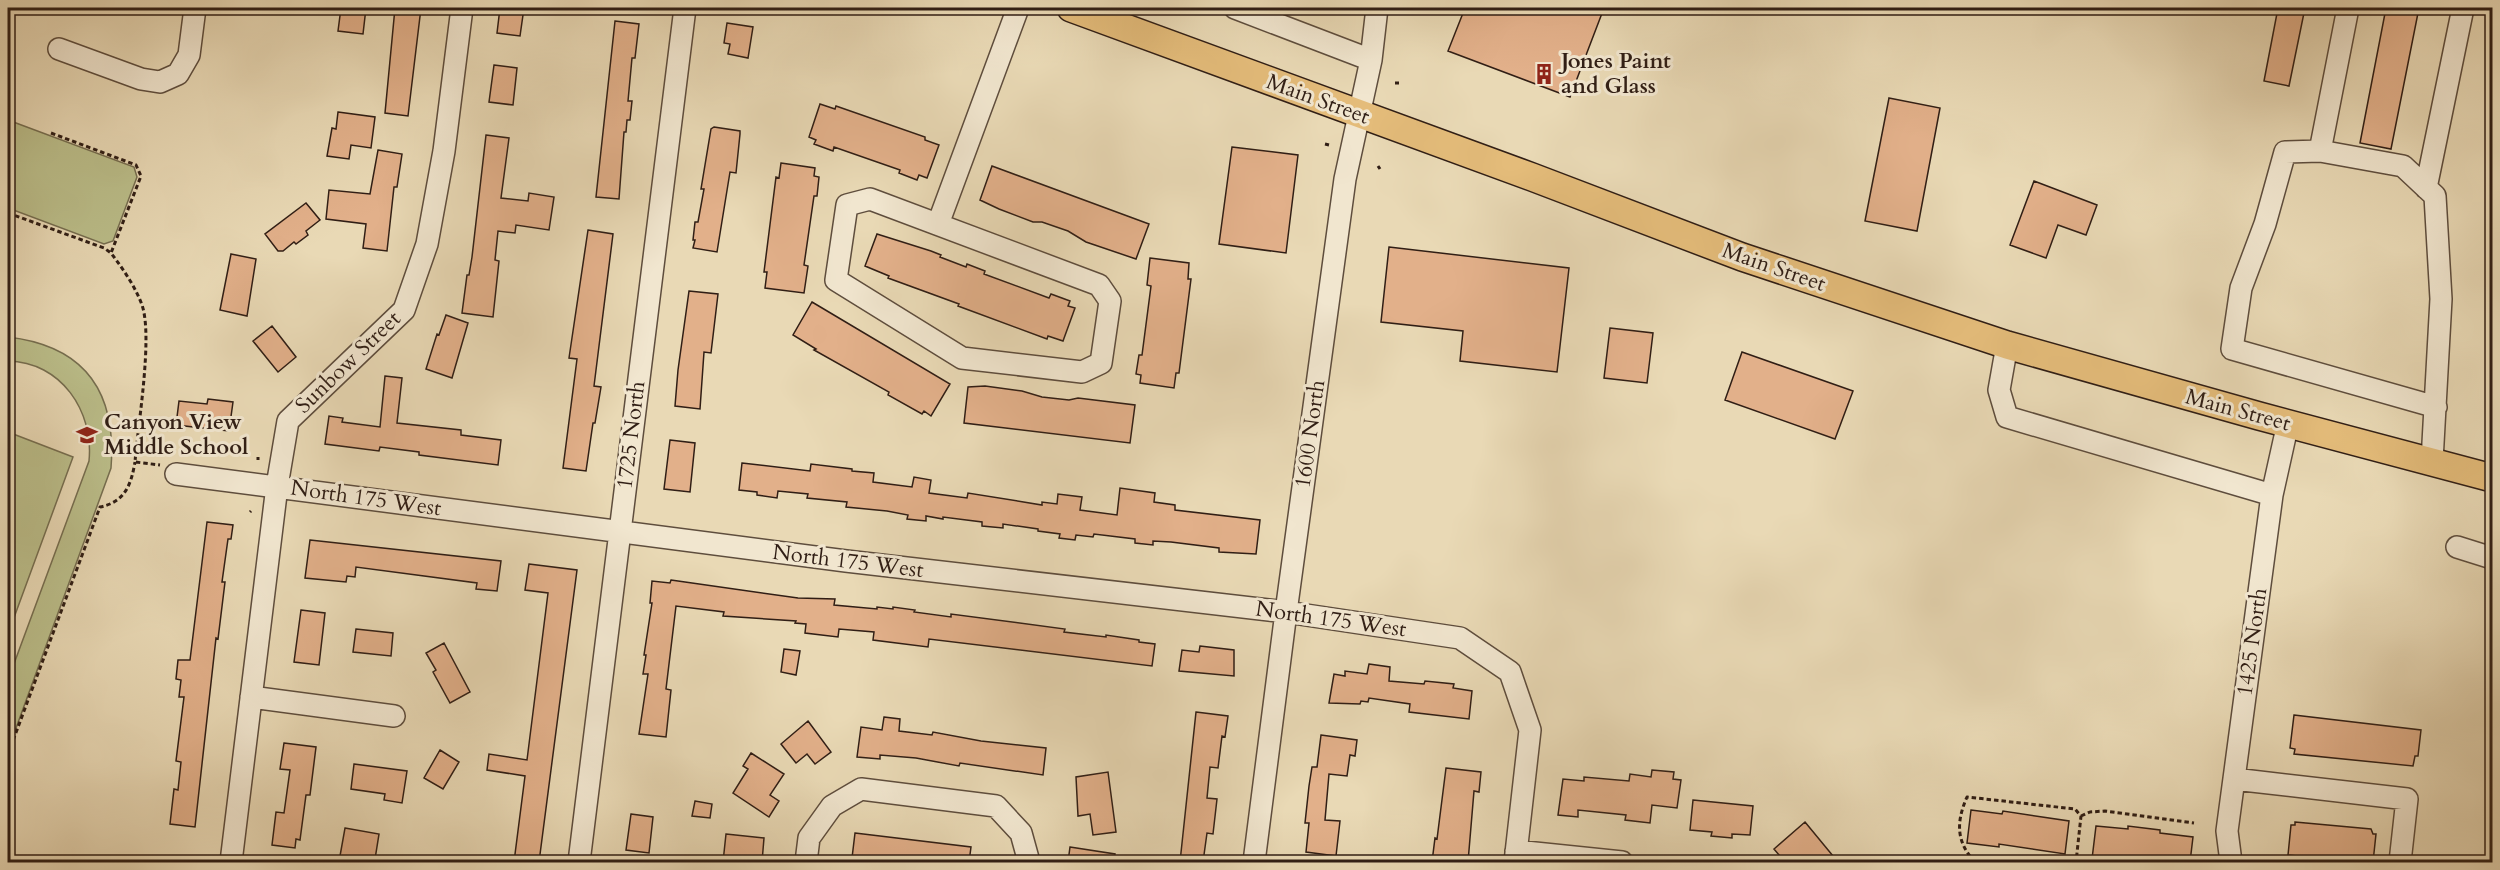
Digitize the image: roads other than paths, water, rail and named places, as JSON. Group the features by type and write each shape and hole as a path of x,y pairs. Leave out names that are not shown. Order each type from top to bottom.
{"main road":[{"name":"Main Street","path":"1071,8 1532,177 1742,257 2007,345 2493,478"}],"street":[{"path":"59,49 141,79 160,82 178,74 189,56 195,8"},
{"name":"Sunbow Street","path":"231,862 277,486 288,421 404,310 427,244 444,151 462,8"},
{"name":"1725 North","path":"579,862 685,8"},
{"path":"938,224 1018,8"},
{"path":"1235,8 1371,60"},
{"name":"1600 North","path":"1254,862 1345,179 1371,60 1377,8"},
{"path":"2320,151 2348,8"},
{"path":"2426,188 2463,8"},
{"path":"2432,461 2436,407 2441,299 2435,196 2403,166 2320,151 2285,152 2265,224 2241,288 2232,349 2436,407"},
{"path":"870,199 938,224 1099,285 1110,301 1101,363 1082,372 962,358 836,280 847,205 870,199"},
{"path":"2007,345 1999,390 2007,417 2272,495"},
{"name":"1425 North","path":"2231,862 2227,831 2272,495 2288,423"},
{"name":"North 175 West","path":"176,474 846,561 1286,612 1460,638 1510,672 1530,729 1516,857"},
{"path":"2457,547 2493,558"},
{"path":"251,697 394,716"},
{"path":"2234,779 2407,799 2400,862"},
{"path":"806,862 809,838 832,806 861,789 996,806 1021,833 1029,862"},
{"path":"1516,857 1622,862"}],"place":[{"name":"Jones Paint and Glass","path":"1544,74"},
{"name":"Canyon View Middle School","path":"87,435"}]}
